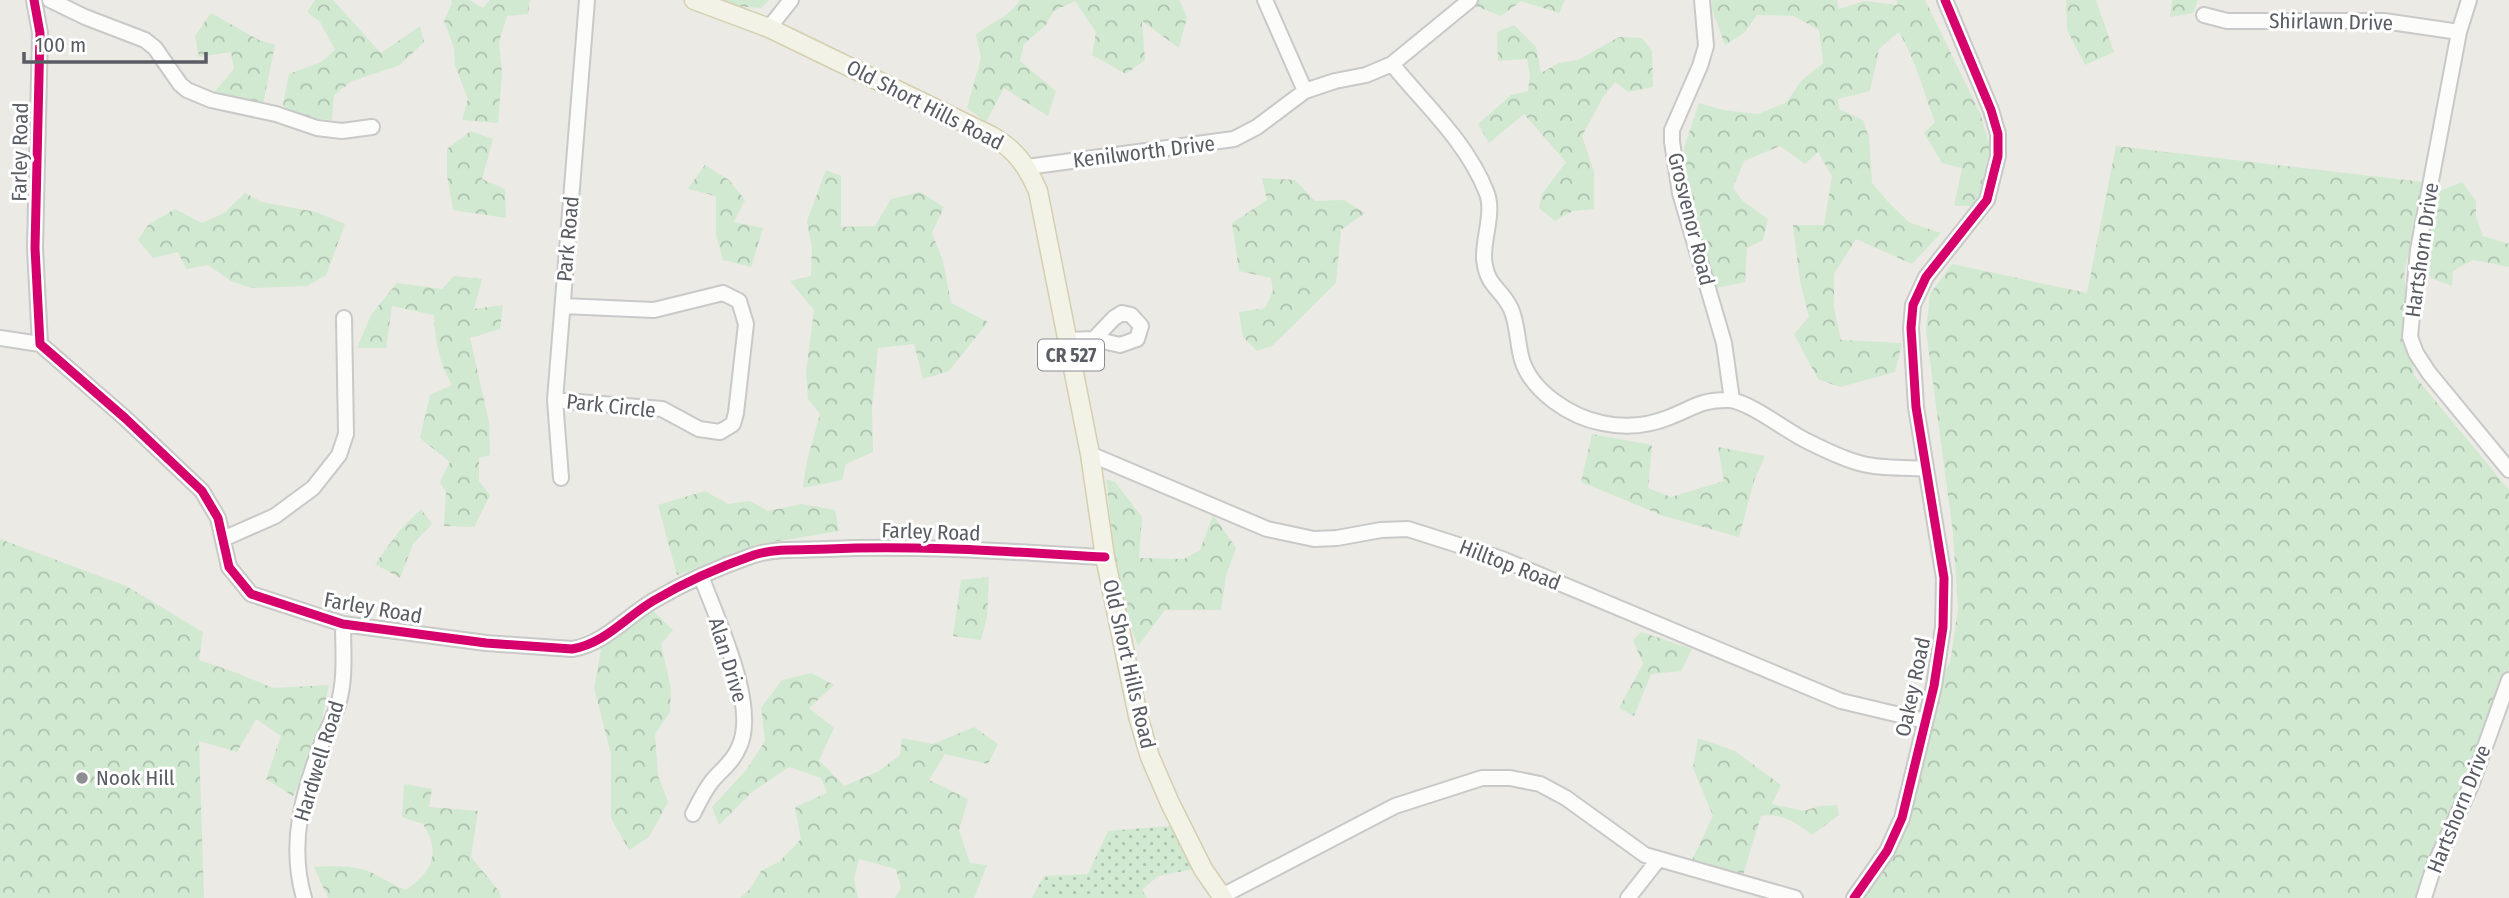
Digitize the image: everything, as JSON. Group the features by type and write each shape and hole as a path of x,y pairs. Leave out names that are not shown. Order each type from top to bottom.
{"main road":[{"name":"Old Short Hills Road","path":"694,0 769,28 992,136 1011,147 1027,167 1038,191 1090,454 1105,556 1138,716 1150,757 1186,837 1222,897"}],"street":[{"name":"Farley Road","path":"34,0 40,33 35,248 40,344 125,418 202,491 218,518 229,566 251,594 343,624 486,643 572,649 586,647 600,639 652,601 701,576 758,554 919,547 1105,556"},
{"path":"50,0 145,40 155,48 180,84 187,90 211,100 263,111 317,128 342,131 372,127"},
{"name":"Park Road","path":"561,478 555,400 587,0"},
{"path":"769,28 791,0"},
{"path":"1265,0 1305,91"},
{"name":"Kenilworth Drive","path":"1027,167 1234,139 1257,127 1305,91 1366,75 1392,64 1470,0"},
{"name":"Grosvenor Road","path":"1702,0 1706,47 1672,130 1672,142 1680,193 1724,343 1732,400"},
{"name":"Oakey Road","path":"1854,898 1887,851 1902,818 1934,686 1943,627 1944,578 1916,407 1911,328 1913,305 1926,277 1987,200 1998,156 1998,134 1991,110 1945,0"},
{"name":"Hartshorn Drive","path":"2469,0 2459,32 2418,250 2410,337 2416,353 2429,373 2509,470"},
{"name":"Shirlawn Drive","path":"2204,15 2227,21 2384,21 2459,32"},
{"path":"1392,64 1460,143 1477,169 1488,195 1486,273 1491,284 1509,305 1515,319 1524,365 1550,397 1569,411 1591,421 1627,426 1662,420 1700,402 1732,400 1808,442 1863,464 1926,469"},
{"name":"Park Circle","path":"555,400 662,410 699,429 720,432 733,424 736,413 746,324 739,301 723,293 654,310 563,306"},
{"path":"223,539 275,516 313,488 339,455 346,434 344,318"},
{"path":"0,338 40,344"},
{"path":"1068,340 1094,339"},
{"name":"Hilltop Road","path":"1090,454 1267,529 1314,540 1381,530 1408,529 1502,559 1841,701 1925,721"},
{"name":"Alan Drive","path":"694,814 703,793 731,763 741,744 745,723 743,692 701,576"},
{"name":"Hardwell Road","path":"304,898 296,860 299,821 309,781 338,705 344,675 343,624"},
{"name":"Hartshorn Drive","path":"2424,898 2434,866 2472,783 2509,680"},
{"path":"1222,897 1395,806 1482,778 1510,778 1540,783 1566,798 1645,855 1795,898"},
{"path":"1629,898 1658,860"}],"green space":[{"path":"315,0 333,0 381,53 420,26 424,42 400,65 352,81 334,95 332,120 296,116 283,105 289,74 321,62 335,50 320,22 307,12"},
{"path":"451,0 469,0 483,8 490,0 530,0 528,14 507,16 499,42 502,73 498,123 462,120 468,99 455,65 454,48 444,21"},
{"path":"717,0 769,0 761,8 735,6"},
{"path":"1020,0 1179,0 1187,17 1179,48 1142,21 1145,60 1126,74 1092,55 1096,32 1075,1 1054,11 1045,26 1024,44 1020,61 1056,91 1048,116 1004,88 986,122 967,108 981,58 976,35 1011,10"},
{"path":"1480,0 1565,0 1559,13 1521,1 1501,16 1473,5"},
{"path":"1712,0 1837,0 1839,9 1865,1 1897,5 1897,0 1925,0 1980,113 1990,147 1977,206 1954,206 1962,168 1942,163 1924,133 1935,122 1915,65 1899,32 1879,49 1870,91 1838,99 1839,109 1863,120 1869,138 1872,183 1910,223 1941,233 1912,264 1856,239 1834,274 1834,308 1841,340 1902,343 1895,372 1840,387 1818,379 1794,334 1809,317 1800,281 1793,225 1824,225 1832,176 1818,152 1805,164 1780,146 1744,161 1733,188 1743,201 1768,219 1763,240 1747,248 1745,282 1716,288 1688,194 1684,148 1699,103 1723,110 1758,114 1787,102 1801,81 1823,63 1819,30 1794,16 1757,15 1744,33 1725,45 1712,9"},
{"path":"2066,0 2096,0 2114,52 2085,65 2067,30"},
{"path":"2172,0 2198,0 2193,13 2170,17"},
{"path":"211,13 259,40 275,45 263,104 214,92 234,69 231,52 199,57 195,36"},
{"path":"1514,25 1536,47 1541,73 1559,63 1578,60 1619,37 1642,38 1652,51 1653,87 1628,92 1615,82 1603,97 1582,136 1594,172 1594,209 1573,211 1555,221 1539,208 1542,194 1566,162 1524,114 1489,143 1478,124 1511,95 1528,91 1530,75 1527,59 1498,61 1497,32"},
{"path":"471,131 493,139 482,179 505,189 506,218 453,210 447,175 447,149"},
{"path":"2116,146 2423,182 2404,275 2414,375 2509,490 2509,668 2430,898 1847,898 1891,831 1934,686 1950,663 1958,609 1953,533 1926,330 1930,294 1952,264 2087,293"},
{"path":"705,165 729,180 745,200 734,222 763,228 751,267 723,260 716,235 716,196 688,189"},
{"path":"826,170 841,176 841,227 875,226 891,199 920,192 944,207 932,233 943,261 951,303 988,322 949,371 923,379 914,344 878,348 872,408 873,452 846,464 842,480 803,488 806,465 820,414 808,399 806,372 814,310 790,281 811,276 812,248 807,221"},
{"path":"1262,178 1295,180 1315,201 1344,200 1365,213 1341,230 1336,283 1272,346 1257,351 1243,337 1239,312 1265,308 1273,291 1271,278 1239,271 1232,223 1267,200"},
{"path":"2462,182 2476,201 2476,217 2483,236 2509,244 2509,267 2473,260 2453,271 2452,286 2431,278 2421,256 2437,192"},
{"path":"245,193 262,202 316,212 345,224 326,275 307,286 251,288 231,281 208,265 186,269 178,252 153,258 138,240 148,225 175,209 202,223 224,213"},
{"path":"454,276 482,279 474,309 503,305 500,329 470,338 489,422 490,455 479,458 479,481 490,495 474,527 444,526 446,492 440,482 450,462 420,438 430,395 452,385 438,351 434,315 392,306 386,348 357,348 371,315 397,283 442,289"},
{"path":"1592,434 1652,445 1648,488 1671,497 1724,481 1718,447 1765,456 1754,481 1739,537 1664,516 1581,482"},
{"path":"1106,479 1115,482 1142,517 1139,558 1184,559 1200,550 1213,515 1236,548 1226,576 1221,610 1165,610 1138,646 1119,595"},
{"path":"705,491 728,504 750,501 768,511 802,504 835,510 839,531 755,545 712,565 677,575 658,505"},
{"path":"421,509 432,524 413,544 400,578 375,564 400,530"},
{"path":"0,539 126,586 203,632 199,660 273,688 329,685 317,742 293,796 266,779 281,736 256,719 237,752 199,741 204,898 0,898"},
{"path":"989,577 987,617 981,640 953,636 961,580"},
{"path":"652,610 673,630 661,644 671,688 670,712 655,734 658,776 668,802 649,837 629,850 611,818 611,754 594,688 602,644"},
{"path":"1641,632 1692,649 1681,671 1651,674 1634,716 1619,708 1643,664 1633,640"},
{"path":"811,673 834,685 809,708 834,728 819,760 844,786 879,771 900,755 902,738 933,744 974,727 998,744 988,764 945,754 929,780 968,799 959,830 970,863 987,865 974,898 895,898 901,888 896,869 859,859 854,878 858,898 740,898 750,889 761,871 780,861 801,839 795,807 827,793 821,778 789,767 752,792 719,825 712,807 747,769 765,741 761,708 782,680"},
{"path":"1698,738 1735,751 1781,785 1772,804 1803,811 1837,805 1839,815 1812,835 1782,817 1761,816 1742,878 1691,862 1713,816 1693,768"},
{"path":"404,784 432,789 429,807 478,811 471,857 499,891 501,898 328,898 314,867 359,868 406,890 423,876 431,861 432,844 423,824 402,817"},
{"path":"1170,826 1194,869 1158,876 1142,890 1147,898 1032,898 1044,876 1088,874 1108,831"}],"cycle path":[{"path":"34,0 40,33 35,248 40,344 125,418 202,491 218,518 229,567 251,594 343,624 486,643 572,649 605,636 643,607 677,587 754,555 772,551 897,548 1105,557"},
{"path":"1854,898 1887,851 1902,818 1934,686 1943,627 1944,578 1916,407 1911,328 1913,305 1926,277 1987,200 1998,156 1998,134 1991,110 1945,0"}],"place":[{"name":"Nook Hill","path":"82,778"}]}
